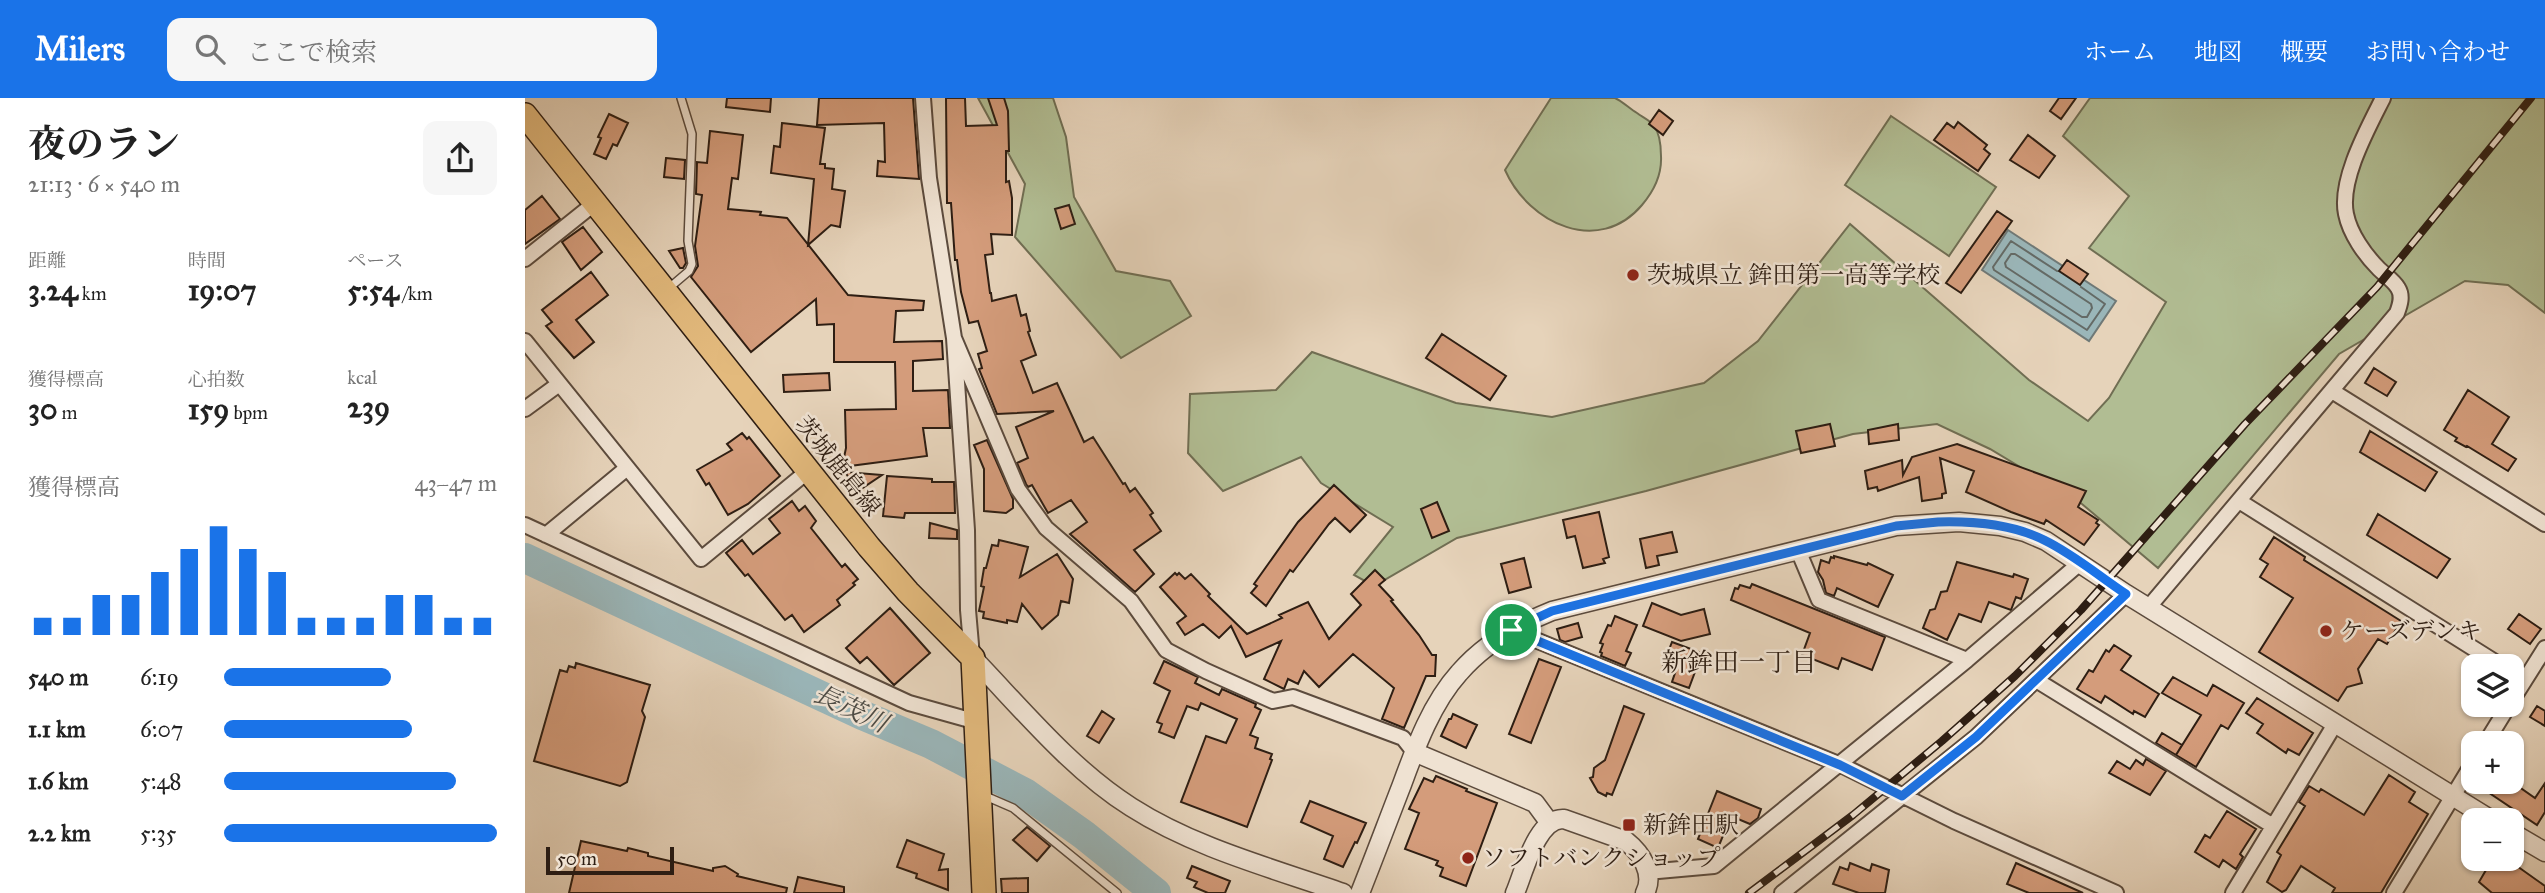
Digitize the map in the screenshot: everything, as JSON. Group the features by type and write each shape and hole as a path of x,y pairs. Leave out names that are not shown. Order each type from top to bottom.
{"main road":[{"name":"茨城鹿島線","path":"525,115 808,471 908,592 973,658"},
{"path":"973,658 984,893"}],"street":[{"path":"923,98 929,178 954,338 967,530 968,610 973,658 1062,749 1099,783 1131,807 1205,845 1343,893"},
{"path":"2148,608 2397,313 2401,300 2398,288 2370,260 2353,234 2345,213 2346,190 2353,166 2383,98"},
{"path":"525,259 595,203"},
{"path":"954,338 1018,489 1046,528 1131,601 1166,650 1273,701 1293,697 1403,738 1414,752 1535,803 1549,822"},
{"path":"525,341 701,559 808,471"},
{"path":"525,409 559,384"},
{"path":"2332,391 2545,524"},
{"path":"546,536 628,468"},
{"path":"2239,500 2483,654"},
{"path":"1360,893 1414,752 1432,714 1457,675 1474,657 1511,630 1552,611 1896,526 1959,522 2000,526 2046,541 2148,608 2472,808"},
{"path":"525,526 909,703 977,729"},
{"path":"1798,550 1819,600 1968,660"},
{"path":"1647,872 1714,866 1968,660 2080,563"},
{"path":"1790,892 1976,737 2126,594"},
{"path":"1511,630 1840,765 2116,893"},
{"path":"2525,680 2545,648"},
{"path":"2036,680 2273,826"},
{"path":"2233,893 2335,724"},
{"path":"2394,893 2461,782"},
{"path":"1515,893 1538,837 1549,822 1557,818 1626,841 1640,856 1647,872 1649,879 1645,893"},
{"path":"2524,840 2545,852"}],"lane":[{"path":"666,290 689,271 692,264 688,241 692,134 681,98"},
{"path":"979,788 1013,808 1117,893"}],"green space":[{"path":"978,98 1053,98 1066,137 1074,197 1116,271 1170,281 1191,316 1121,358 1015,237 1025,184"},
{"path":"1551,98 1615,98 1653,124 1661,149 1659,176 1646,200 1625,220 1606,229 1586,231 1566,227 1530,205 1516,189 1505,170"},
{"path":"2090,98 2545,98 2545,313 2508,285 2465,281 2339,354 2158,568 2082,504 1990,449 1937,424 1853,434 1646,491 1457,538 1374,586 1354,575 1393,527 1321,483 1301,457 1223,491 1188,453 1190,394 1276,390 1312,352 1456,403 1552,417 1704,383 1758,341 1850,224 2029,380 2088,421 2109,398 2166,302 2089,248 2129,196 2063,136"},
{"path":"1891,116 1996,187 1949,256 1845,185"}],"water":[{"path":"2008,230 2116,301 2089,341 1982,270"},
{"path":"1088,831 1165,893 1148,893 1082,839"}],"building":[{"path":"727,98 771,98 770,112 726,107"},
{"path":"819,98 913,98 919,179 877,176 878,161 885,162 884,123 817,125"},
{"path":"946,98 965,98 966,126 997,125 988,98 1004,98 1008,111 1009,151 1006,151 1006,182 1009,181 1012,198 1012,235 991,234 993,254 985,255 992,301 1016,295 1021,316 1026,314 1028,332 1036,355 1021,361 1033,393 1057,383 1084,442 1093,437 1123,484 1125,483 1130,492 1135,488 1153,513 1150,515 1161,531 1134,550 1154,574 1135,592 1070,534 1087,522 1071,500 1048,513 1032,485 1028,487 1026,484 1017,463 1028,458 1016,427 1054,411 997,414 979,369 982,368 978,354 987,351 978,321 969,323 955,260 951,203 947,203"},
{"path":"2059,98 2076,98 2061,119 2050,111"},
{"path":"1659,110 1673,121 1663,135 1649,124"},
{"path":"609,114 628,123 617,146 613,144 606,159 594,154 601,138 598,137"},
{"path":"1958,122 1987,145 1984,149 1990,154 1978,171 1934,140 1947,123 1954,128"},
{"path":"782,123 825,128 820,164 834,169 832,189 845,191 840,227 831,225 808,245 814,179 771,173 774,146 780,147"},
{"path":"710,131 743,135 738,179 732,178 728,209 787,218 848,295 924,301 923,310 896,311 894,342 942,341 943,359 913,361 913,391 948,390 950,428 923,428 927,456 842,467 846,448 845,410 896,409 895,362 834,362 834,324 817,325 816,299 751,352 691,277 698,266 695,246 702,195 696,194 697,162 707,163"},
{"path":"2028,135 2055,156 2039,178 2010,160"},
{"path":"666,158 685,160 684,179 664,177"},
{"path":"542,196 560,219 525,244 525,210"},
{"path":"1069,205 1075,224 1061,229 1055,209"},
{"path":"1997,211 2012,221 1961,293 1946,283"},
{"path":"583,227 602,252 581,270 562,242"},
{"path":"683,248 686,263 680,268 669,251"},
{"path":"2067,260 2088,274 2080,285 2059,271"},
{"path":"591,272 608,295 576,320 594,342 574,358 546,326 552,322 542,310"},
{"path":"1442,334 1506,376 1490,400 1426,358"},
{"path":"2374,368 2396,382 2387,396 2365,383"},
{"path":"829,373 830,390 784,392 783,375"},
{"path":"2468,390 2509,417 2492,444 2516,459 2508,471 2455,441 2457,438 2444,430"},
{"path":"1830,424 1835,446 1801,453 1796,431"},
{"path":"1898,424 1899,440 1869,444 1868,430"},
{"path":"2370,431 2437,472 2425,491 2360,452"},
{"path":"742,433 747,439 749,437 780,476 748,504 728,515 709,483 706,485 697,470 732,450 727,444"},
{"path":"987,440 1013,499 1013,508 1006,513 984,511 984,469 974,445"},
{"path":"1957,444 2086,491 2078,507 2098,520 2096,523 2099,525 2084,545 2046,520 2044,524 1966,492 1974,471 1940,458 1946,493 1942,494 1942,498 1922,501 1919,477 1878,491 1877,487 1868,489 1865,471 1902,460 1903,475 1912,457"},
{"path":"845,472 882,475 858,491"},
{"path":"887,476 954,482 955,513 905,513 904,518 883,516"},
{"path":"1334,485 1366,515 1350,532 1335,518 1293,572 1290,570 1266,606 1251,593 1257,586 1254,584 1298,522"},
{"path":"792,501 799,511 805,506 816,521 811,528 842,567 845,564 858,579 853,583 855,585 837,600 840,605 804,632 792,615 785,620 748,574 745,576 726,553 742,540 753,554 780,533 769,519"},
{"path":"1437,502 1449,531 1432,538 1421,509"},
{"path":"1599,512 1609,557 1603,559 1605,563 1583,568 1575,536 1567,538 1563,520"},
{"path":"2378,514 2450,559 2437,578 2367,535"},
{"path":"930,523 957,530 957,539 929,538"},
{"path":"1672,532 1677,552 1657,556 1659,565 1646,568 1640,539"},
{"path":"2274,537 2305,557 2304,560 2401,621 2387,644 2378,639 2358,669 2362,683 2347,687 2338,701 2259,652 2293,598 2260,577 2268,564 2260,559"},
{"path":"999,540 1028,547 1020,577 1057,554 1073,579 1069,603 1061,601 1058,615 1042,629 1022,604 1017,622 1007,620 1007,623 983,618 984,612 979,611 984,587 981,586 984,568 992,545 998,546"},
{"path":"1834,556 1867,565 1868,563 1893,575 1878,607 1837,588 1834,596 1826,593 1818,572 1821,560 1829,563"},
{"path":"1524,558 1531,587 1509,593 1501,564"},
{"path":"1957,562 2028,579 2021,599 2016,597 2011,610 1989,602 1981,622 1959,614 1947,640 1923,628 1930,610 1935,609 1941,592 1947,591"},
{"path":"1375,570 1385,580 1379,585 1393,600 1391,601 1432,655 1436,655 1435,676 1426,676 1404,728 1382,719 1394,688 1353,654 1319,687 1304,671 1298,684 1288,679 1284,689 1264,679 1281,641 1246,657 1231,626 1219,638 1203,624 1185,635 1177,623 1186,616 1160,587 1175,573 1185,579 1191,574 1210,594 1208,596 1247,634 1308,602 1329,639 1361,605 1351,594"},
{"path":"1752,584 1885,637 1872,670 1842,658 1838,669 1802,655 1810,633 1731,600 1735,588 1738,589 1740,585 1750,588"},
{"path":"1652,603 1681,615 1704,609 1710,634 1681,641 1643,626"},
{"path":"890,608 930,653 894,685 867,657 860,663 846,648"},
{"path":"2519,614 2541,629 2530,644 2508,629"},
{"path":"1615,616 1637,625 1626,651 1631,653 1625,666 1601,656 1600,652 1603,644 1600,643"},
{"path":"1578,623 1582,637 1565,642 1560,640 1557,629"},
{"path":"1672,642 1702,653 1689,688 1672,682 1676,670 1663,665"},
{"path":"2114,645 2131,656 2121,670 2159,694 2145,717 2134,711 2133,714 2105,696 2101,703 2077,689 2089,670 2093,672 2106,650 2109,652"},
{"path":"1539,659 1561,667 1531,743 1509,734"},
{"path":"1164,661 1198,677 1195,683 1219,695 1222,689 1256,704 1255,707 1261,710 1250,735 1258,738 1255,748 1272,754 1272,760 1247,827 1181,802 1206,736 1226,743 1237,719 1201,703 1198,710 1187,706 1174,738 1159,732 1162,724 1157,722 1170,691 1154,683"},
{"path":"576,663 650,685 642,711 645,717 627,782 620,786 534,761 560,670 567,672 569,666 575,668"},
{"path":"2173,677 2207,696 2213,685 2244,703 2228,729 2221,725 2196,767 2176,755 2201,715 2162,693"},
{"path":"2257,698 2313,733 2299,755 2288,749 2286,753 2257,733 2263,724 2246,713"},
{"path":"1624,706 1644,714 1612,795 1607,793 1606,796 1598,792 1590,778 1593,777 1594,768 1605,760"},
{"path":"2537,706 2545,711 2545,726 2530,717"},
{"path":"1102,711 1114,719 1099,743 1087,736"},
{"path":"1453,714 1477,725 1466,748 1441,736"},
{"path":"2162,733 2182,745 2176,755 2156,743"},
{"path":"2146,759 2166,771 2150,795 2109,773 2117,761 2130,769 2136,760 2143,765"},
{"path":"2389,775 2415,792 2409,802 2428,814 2381,893 2332,893 2335,888 2301,866 2282,892 2267,882 2281,855 2277,852 2305,806 2299,802 2309,786 2319,792 2321,789 2364,815"},
{"path":"1436,776 1497,803 1466,886 1440,876 1443,868 1436,865 1438,861 1405,849 1419,813 1409,809 1424,778 1433,782"},
{"path":"2545,783 2545,812 2537,825 2524,816 2524,808 2512,808 2491,794 2524,794 2524,790 2535,798"},
{"path":"1717,791 1761,809 1758,818 1750,824 1731,816 1718,848 1698,839"},
{"path":"1310,801 1366,823 1343,867 1324,859 1333,836 1301,822"},
{"path":"2227,811 2256,829 2240,854 2243,857 2236,869 2223,860 2219,867 2195,852 2205,835 2210,838"},
{"path":"1027,827 1050,846 1037,861 1013,840"},
{"path":"907,840 944,854 939,870 948,869 948,890 916,878 917,874 897,867"},
{"path":"581,841 627,851 628,848 648,853 648,856 713,871 713,868 725,866 738,874 737,876 787,888 786,893 569,893"},
{"path":"1850,863 1870,871 1872,864 1889,870 1885,893 1859,893 1833,884 1840,867 1848,870"},
{"path":"2016,863 2083,893 2029,893 2007,884"},
{"path":"1192,866 1230,881 1225,893 1208,893 1194,887 1197,882 1187,878"},
{"path":"2485,871 2524,871 2545,886 2545,893 2492,893 2479,882"},
{"path":"798,877 844,887 844,893 794,893"},
{"path":"1028,878 1028,893 1002,893 1001,879"}],"waterway":[{"name":"長茂川","path":"525,558 862,715 931,744 1025,793 1084,835 1156,893"}],"railway":[{"path":"1749,893 1853,815 1942,741 2015,676 2081,610 2245,424 2377,287 2531,98"}],"place":[{"name":"茨城県立 鉾田第一高等学校","path":"1633,275"},
{"name":"ケーズデンキ","path":"2326,631"},
{"name":"新鉾田駅","path":"1629,825"},
{"name":"ソフトバンクショップ","path":"1468,858"}],"district":[{"name":"新鉾田一丁目","path":"1739,662"}],"route":[{"path":"1938,522 2000,526 2025,532 2046,541 2126,594 1976,737 1902,796 1840,765 1511,630 1552,611 1896,526 1938,522"}]}
